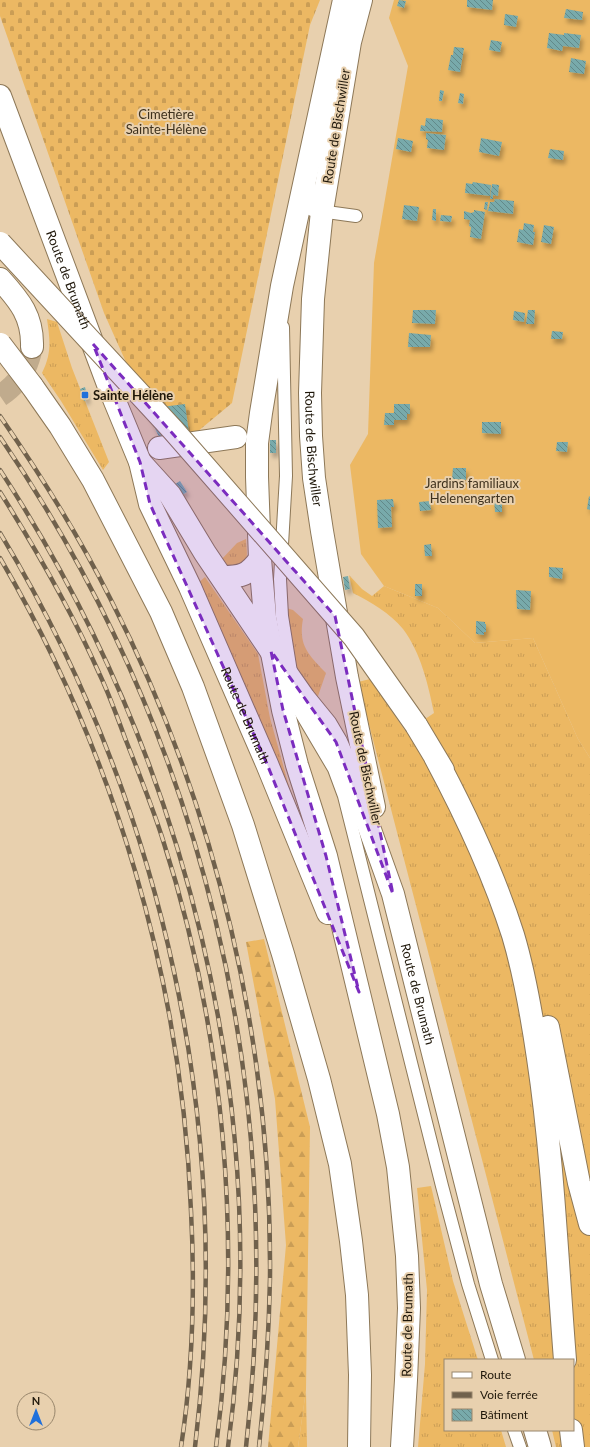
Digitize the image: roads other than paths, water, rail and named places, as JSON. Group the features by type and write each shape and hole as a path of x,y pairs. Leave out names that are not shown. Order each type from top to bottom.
{"main road":[{"name":"Route de Bischwiller","path":"273,661 265,617 260,559 257,443 282,286 344,0"},
{"name":"Route de Bischwiller","path":"361,0 350,42 322,211 314,299 310,393 311,436 314,478 346,677 393,894"},
{"name":"Route de Brumath","path":"1,100 140,462 150,504 190,587 267,764 359,992"},
{"path":"0,243 172,430 354,637 416,725 436,757 482,836 507,884 525,932 539,984 564,1114 579,1184 590,1224"},
{"path":"0,279 20,304 29,319 32,334 32,347"},
{"path":"0,344 60,426 93,480 161,612 193,687 242,825 320,1079 340,1164 357,1295 360,1375 359,1447"},
{"path":"159,448 236,437"},
{"name":"Route de Brumath","path":"140,462 170,495 273,661 294,682 304,698 326,725 336,742 350,774 393,894 491,1284 514,1359"},
{"path":"222,577 241,575 251,570 260,559"},
{"name":"Route de Brumath","path":"273,661 282,710 326,856 388,1114 398,1167 405,1225 409,1308 402,1447"},
{"path":"436,757 476,838 496,888 513,936 526,988 535,1040 546,1122 564,1359"},
{"path":"535,1431 540,1447"},
{"path":"571,1431 573,1447"}],"lane":[{"path":"308,166 312,210 356,216"},
{"path":"282,286 286,476 280,579 283,623 287,651 300,711 298,767"},
{"path":"140,462 192,548 273,661 334,769 344,796 468,1284 492,1359"},
{"path":"514,1431 520,1447"}],"tunnel":[{"path":"0,396 17,381 25,369 32,347"}],"railway":[{"path":"0,416 44,482 98,574 148,678 180,759 208,843 231,928 248,1015 261,1102 268,1190 270,1278 266,1362 259,1447"},
{"path":"0,437 71,552 131,671 179,793 215,920 240,1048 254,1180 256,1313 246,1447"},
{"path":"0,470 66,581 121,696 167,816 202,938 226,1064 238,1191 239,1319 228,1447"},
{"path":"0,492 27,536 65,604 110,697 162,837 184,911 201,986 214,1062 223,1139 227,1216 228,1293 224,1370 216,1447"},
{"path":"0,533 58,638 106,747 145,859 174,974 194,1090 204,1208 205,1327 195,1447"},
{"path":"0,558 41,634 78,711 109,791 136,873 157,956 174,1040 185,1125 191,1211 193,1270 192,1329 188,1388 181,1447"}],"place":[{"name":"Sainte Hélène","path":"85,395"}],"park label":[{"name":"Cimetière Sainte-Hélène","path":"166,122"},
{"name":"Jardins familiaux Helenengarten","path":"472,490"}]}
